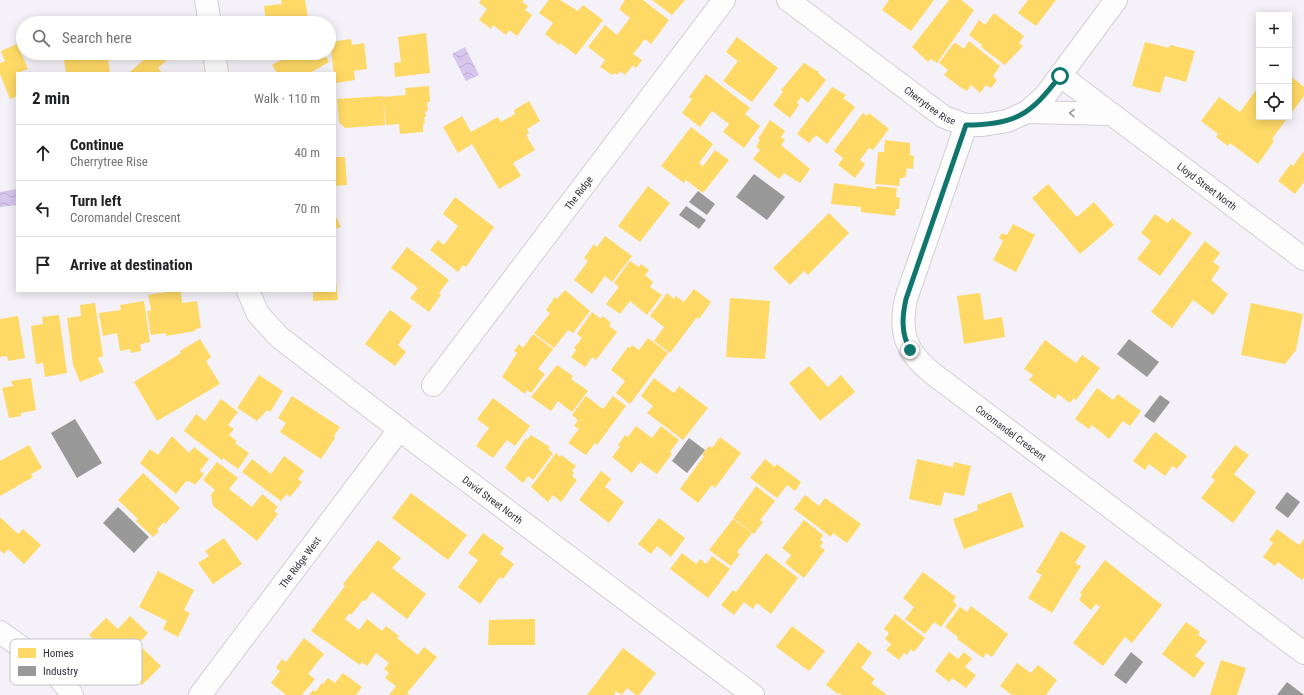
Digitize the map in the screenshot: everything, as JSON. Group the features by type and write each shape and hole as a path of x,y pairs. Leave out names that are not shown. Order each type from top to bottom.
{"street":[{"path":"206,0 209,16"},
{"name":"The Ridge","path":"433,385 724,0"},
{"name":"Cherrytree Rise","path":"788,0 934,110 952,121 966,125 995,124 1019,117 1027,112 1045,96 1116,0"},
{"path":"215,60 216,72"},
{"name":"Lloyd Street North","path":"1060,76 1304,259"},
{"path":"1027,112 1111,114"},
{"name":"Coromandel Crescent","path":"966,125 905,304 902,320 904,336 914,356 938,377 1304,653"},
{"name":"David Street North","path":"248,292 258,314 275,333 399,430 753,695"},
{"name":"The Ridge West","path":"200,695 399,430"},
{"path":"0,632 10,640"},
{"path":"64,685 72,695"}],"water":[{"path":"465,47 479,75 466,81 452,54"},
{"path":"16,189 16,205 0,207 0,192"}],"building: Homes":[{"path":"281,0 305,0 308,16 265,16 264,6 282,4"},
{"path":"481,0 524,0 522,2 528,6 525,10 532,15 517,36 509,30 506,35 493,25 491,29 479,20 487,9 479,3"},
{"path":"549,0 560,0 578,11 583,5 603,20 576,55 560,43 559,45 545,34 553,23 539,13"},
{"path":"625,0 643,0 669,20 651,44 645,39 633,54 642,60 636,68 633,65 625,75 620,71 617,75 614,73 612,75 600,67 605,60 588,47 605,25 617,35 630,18 619,9"},
{"path":"652,0 685,0 672,15"},
{"path":"889,0 934,0 911,31 882,10"},
{"path":"949,0 961,0 974,10 937,63 931,59 928,62 912,47"},
{"path":"1028,0 1056,0 1036,26 1018,13"},
{"path":"994,13 1024,36 1019,43 1023,46 1005,65 981,47 982,45 969,35 979,20 985,25"},
{"path":"426,33 430,73 395,77 394,63 401,62 398,37"},
{"path":"737,37 778,68 752,102 723,81 738,61 726,52"},
{"path":"351,39 352,45 364,43 367,69 354,71 355,80 336,83 336,72 334,72 332,60 336,60 336,41"},
{"path":"969,41 1000,66 993,76 997,80 991,88 986,85 980,93 971,85 967,91 960,87 944,75 948,70 939,63 953,44 956,43 964,49"},
{"path":"1145,42 1169,48 1170,45 1195,51 1186,82 1165,76 1160,93 1132,86"},
{"path":"16,44 16,60 24,60 28,69 16,72 16,96 10,99 0,74 0,63 5,61 1,51"},
{"path":"64,60 108,60 110,72 66,72"},
{"path":"143,60 167,60 158,68 161,72 130,72"},
{"path":"281,60 328,60 329,62 312,72 276,72 272,65"},
{"path":"804,63 819,72 818,73 826,80 808,103 801,97 797,103 799,105 790,118 773,105 783,92 781,90"},
{"path":"706,74 750,108 745,114 760,126 744,148 723,132 729,124 712,111 700,127 682,113 692,99 689,97"},
{"path":"1292,77 1304,87 1304,96 1292,112"},
{"path":"429,86 430,102 427,102 428,111 425,111 426,117 424,117 425,123 423,124 423,132 400,134 399,124 386,125 383,97 406,95 405,88"},
{"path":"832,87 846,95 843,98 855,107 827,144 816,135 809,143 797,134"},
{"path":"1256,90 1256,120 1286,120 1272,139 1274,141 1258,164 1230,143 1228,146 1216,137 1218,134 1201,121 1219,97 1240,112"},
{"path":"383,96 385,125 345,128 339,122 337,99"},
{"path":"529,101 540,121 527,129 529,133 526,135 535,150 513,163 521,176 499,189 472,144 458,153 443,127 462,116 471,132 498,117 501,122 515,114 514,110"},
{"path":"863,113 867,116 869,113 889,129 873,150 869,148 860,160 865,164 855,178 838,165 843,158 834,151"},
{"path":"770,120 785,131 781,137 785,140 781,145 810,169 800,183 784,173 779,179 753,159 760,150 756,147 760,140 758,139"},
{"path":"691,127 713,144 699,163 703,166 715,150 729,160 703,193 686,180 684,183 661,166"},
{"path":"885,140 910,143 910,155 914,156 913,169 907,168 905,178 900,178 899,186 875,184 878,152 884,152"},
{"path":"1304,151 1304,182 1295,194 1278,181 1291,164 1293,166"},
{"path":"336,157 345,157 347,185 336,186"},
{"path":"834,183 876,189 877,186 897,188 896,197 900,198 899,209 896,209 895,216 861,212 861,207 831,204"},
{"path":"1048,184 1077,217 1094,202 1114,225 1080,254 1032,198"},
{"path":"648,186 670,203 640,242 618,226"},
{"path":"455,197 494,227 466,267 463,265 458,272 430,250 438,240 444,245 458,226 443,214"},
{"path":"829,213 849,233 808,275 804,271 790,285 773,268"},
{"path":"1155,214 1168,223 1172,218 1192,233 1160,276 1137,259 1151,241 1141,233"},
{"path":"336,216 341,227 336,229"},
{"path":"1013,224 1035,235 1016,272 993,260 1003,241 999,238 1002,233 1007,235"},
{"path":"605,236 632,256 612,282 605,276 592,294 574,280 588,261 584,258 594,244 597,247"},
{"path":"1205,241 1220,253 1213,262 1220,267 1211,280 1228,294 1213,315 1193,300 1172,328 1151,312"},
{"path":"407,247 449,280 439,293 441,295 429,312 410,298 418,288 391,268"},
{"path":"630,261 639,267 641,264 649,270 645,275 653,282 650,287 662,295 647,315 630,301 620,314 606,304 619,287 614,283"},
{"path":"336,281 338,300 313,301 313,292 336,292"},
{"path":"694,289 711,302 699,319 697,317 670,353 654,341 664,327 650,316 667,293 674,299 676,296 684,302"},
{"path":"565,290 590,311 573,333 568,330 554,348 534,333 550,313 546,310 555,297 557,299"},
{"path":"167,292 181,292 182,303 197,301 201,328 195,329 195,331 166,336 166,333 151,335 147,311 151,310 148,295"},
{"path":"980,293 984,320 1002,317 1005,337 964,344 957,296"},
{"path":"730,298 770,301 765,359 726,357"},
{"path":"144,301 150,342 140,344 141,351 131,353 130,349 120,351 117,333 103,336 99,313 121,310 120,305"},
{"path":"95,303 103,356 98,358 104,372 80,382 73,365 67,318 81,316 80,305"},
{"path":"1251,303 1303,314 1296,350 1285,364 1241,355"},
{"path":"390,310 412,326 398,345 406,352 395,366 365,344"},
{"path":"592,312 601,319 603,316 611,323 609,326 617,332 596,360 592,357 585,367 571,357 576,350 574,348 582,338 577,334"},
{"path":"59,315 67,373 45,377 43,363 36,364 31,326 43,324 42,317"},
{"path":"18,316 25,358 8,361 7,356 0,357 0,319"},
{"path":"533,334 553,349 538,369 545,374 531,393 527,390 525,394 502,377 517,353 514,351 519,344 523,348"},
{"path":"648,338 668,353 630,404 616,393 625,381 611,370 628,347 630,348 632,345 639,350"},
{"path":"200,339 211,357 206,361 220,384 157,421 134,382 181,353 180,351"},
{"path":"1045,340 1076,363 1082,355 1100,368 1076,400 1074,398 1070,403 1058,394 1055,399 1029,380 1033,375 1024,369"},
{"path":"557,365 573,376 571,379 588,391 572,412 558,401 551,411 531,397"},
{"path":"809,366 828,387 841,375 855,392 820,421 789,383"},
{"path":"259,375 283,391 270,412 267,410 257,421 237,408"},
{"path":"31,378 36,410 21,413 21,416 9,418 2,388 13,386 11,381"},
{"path":"654,378 674,393 679,386 708,408 683,440 647,413 653,406 641,396"},
{"path":"1097,388 1113,400 1118,394 1141,411 1130,426 1123,421 1109,439 1092,425 1089,429 1075,419"},
{"path":"292,396 340,427 334,436 335,438 321,459 280,432 286,423 278,418"},
{"path":"586,396 603,409 613,396 626,406 597,445 595,443 586,455 568,443 579,429 574,426 578,420 572,415"},
{"path":"493,398 530,426 515,446 507,440 493,458 476,446 489,428 477,419"},
{"path":"221,399 238,412 228,425 234,429 229,435 237,441 235,443 249,453 238,469 223,458 222,460 184,431 196,414 205,421"},
{"path":"636,426 652,438 661,426 679,440 670,452 672,454 657,474 640,462 632,473 612,457 620,447 618,445 625,435 628,437"},
{"path":"1155,432 1187,456 1177,469 1172,466 1165,476 1149,464 1145,470 1133,461"},
{"path":"531,435 550,447 548,449 553,453 533,480 528,476 523,483 505,468 526,438 527,440"},
{"path":"172,436 189,453 194,447 209,459 200,471 204,474 195,485 189,481 186,481 176,494 140,463 150,449 158,455"},
{"path":"720,437 741,453 715,488 712,485 698,503 680,489 704,456 702,454 709,446 712,448"},
{"path":"29,445 42,468 31,474 33,477 0,496 0,461"},
{"path":"1235,445 1249,455 1234,474 1256,492 1233,523 1201,498 1215,480 1211,477"},
{"path":"556,453 576,466 572,471 574,472 572,476 577,480 561,502 553,495 548,502 531,487"},
{"path":"284,456 304,471 298,479 302,482 290,497 287,494 281,501 242,472 252,459 271,474"},
{"path":"765,459 775,467 777,464 801,482 795,491 787,485 777,498 750,478"},
{"path":"917,459 953,467 954,462 971,466 964,496 944,492 941,506 909,499"},
{"path":"217,462 238,478 229,489 252,507 262,494 278,507 274,511 278,514 257,541 213,506 211,495 215,490 203,480"},
{"path":"601,471 611,479 605,487 624,502 609,523 579,500"},
{"path":"143,473 180,508 165,524 164,522 157,529 159,531 153,537 136,521 138,519 118,500"},
{"path":"756,486 775,501 760,520 763,522 754,534 733,518"},
{"path":"1011,492 1024,527 964,549 953,519 978,510 977,505"},
{"path":"411,493 467,535 448,560 392,518"},
{"path":"805,495 819,506 825,498 861,524 847,543 833,533 831,537 794,509"},
{"path":"0,517 18,534 23,529 41,545 24,564 8,549 4,554 0,550"},
{"path":"659,518 685,538 671,557 657,546 651,554 638,544"},
{"path":"733,519 752,533 737,552 740,554 731,566 709,550"},
{"path":"804,520 823,535 820,540 823,542 820,547 825,550 804,578 785,563 791,555 782,548"},
{"path":"1277,529 1299,545 1304,539 1304,577 1302,580 1278,562 1275,566 1263,557 1273,543 1269,540"},
{"path":"1061,531 1086,546 1075,563 1081,566 1052,613 1028,598 1042,575 1036,572"},
{"path":"483,533 504,548 500,554 514,564 503,579 500,577 480,604 458,587 478,560 468,553"},
{"path":"224,538 242,564 213,584 198,563 209,556 205,551"},
{"path":"378,540 401,558 392,568 426,594 407,619 372,592 365,601 363,600 352,614 349,614 345,619 359,630 367,619 382,631 386,626 399,636 397,638 418,655 424,647 437,657 407,693 410,695 389,695 396,686 385,678 389,673 384,669 389,663 376,653 367,666 362,662 360,665 311,631 345,586 343,584"},
{"path":"682,553 696,564 700,559 706,564 712,556 730,569 708,598 670,569"},
{"path":"766,553 798,578 771,614 757,603 753,609 744,602 734,615 721,605 733,590 736,592"},
{"path":"1105,560 1162,605 1132,643 1125,637 1103,666 1073,643 1100,607 1096,604 1091,610 1079,600 1082,595 1080,593"},
{"path":"158,571 194,590 184,610 190,613 178,637 163,629 167,621 139,607"},
{"path":"923,572 956,597 953,601 957,605 941,627 934,622 925,634 905,619 914,607 903,598"},
{"path":"971,606 1008,634 992,657 986,653 983,658 957,639 958,637 945,627 960,607 967,612"},
{"path":"895,614 925,638 914,652 911,649 907,655 904,653 899,660 886,650 891,644 885,639 889,633 884,629"},
{"path":"130,616 148,633 142,640 93,639 89,635 106,618 118,629"},
{"path":"535,619 535,645 488,645 489,620"},
{"path":"1186,622 1200,632 1198,635 1207,641 1195,656 1205,663 1194,678 1162,654"},
{"path":"792,626 825,651 809,671 776,647"},
{"path":"304,638 324,654 308,674 315,679 302,695 286,695 271,683 280,671 276,668 282,659 286,662"},
{"path":"858,642 872,653 861,668 875,679 871,683 887,695 842,695 839,693 838,694 826,685"},
{"path":"142,648 161,666 142,685"},
{"path":"623,648 656,673 639,695 636,695 627,688 622,695 616,691 614,695 587,695"},
{"path":"949,652 958,659 964,652 972,659 965,667 976,675 966,688 952,678 949,682 935,671"},
{"path":"1221,660 1246,668 1237,695 1210,695"},
{"path":"1017,663 1031,673 1038,665 1057,680 1046,695 1012,695 1000,686"},
{"path":"343,673 362,687 356,695 309,695 313,690 315,692 328,678 335,683"}],"building: Industry":[{"path":"754,174 785,197 767,220 736,197"},
{"path":"698,191 715,204 707,215 689,202"},
{"path":"686,206 706,220 699,229 679,215"},
{"path":"1129,339 1159,362 1147,377 1117,354"},
{"path":"1160,395 1170,402 1154,423 1144,416"},
{"path":"75,419 102,463 77,478 51,433"},
{"path":"689,438 705,450 687,473 672,461"},
{"path":"1287,492 1300,502 1288,518 1275,508"},
{"path":"118,507 149,537 134,553 103,523"},
{"path":"1131,652 1143,662 1126,684 1114,675"},
{"path":"1287,682 1304,695 1277,695"}],"route":[{"path":"910,350 904,336 902,320 906,299 966,125 995,124 1019,117 1037,105 1060,76"}]}
